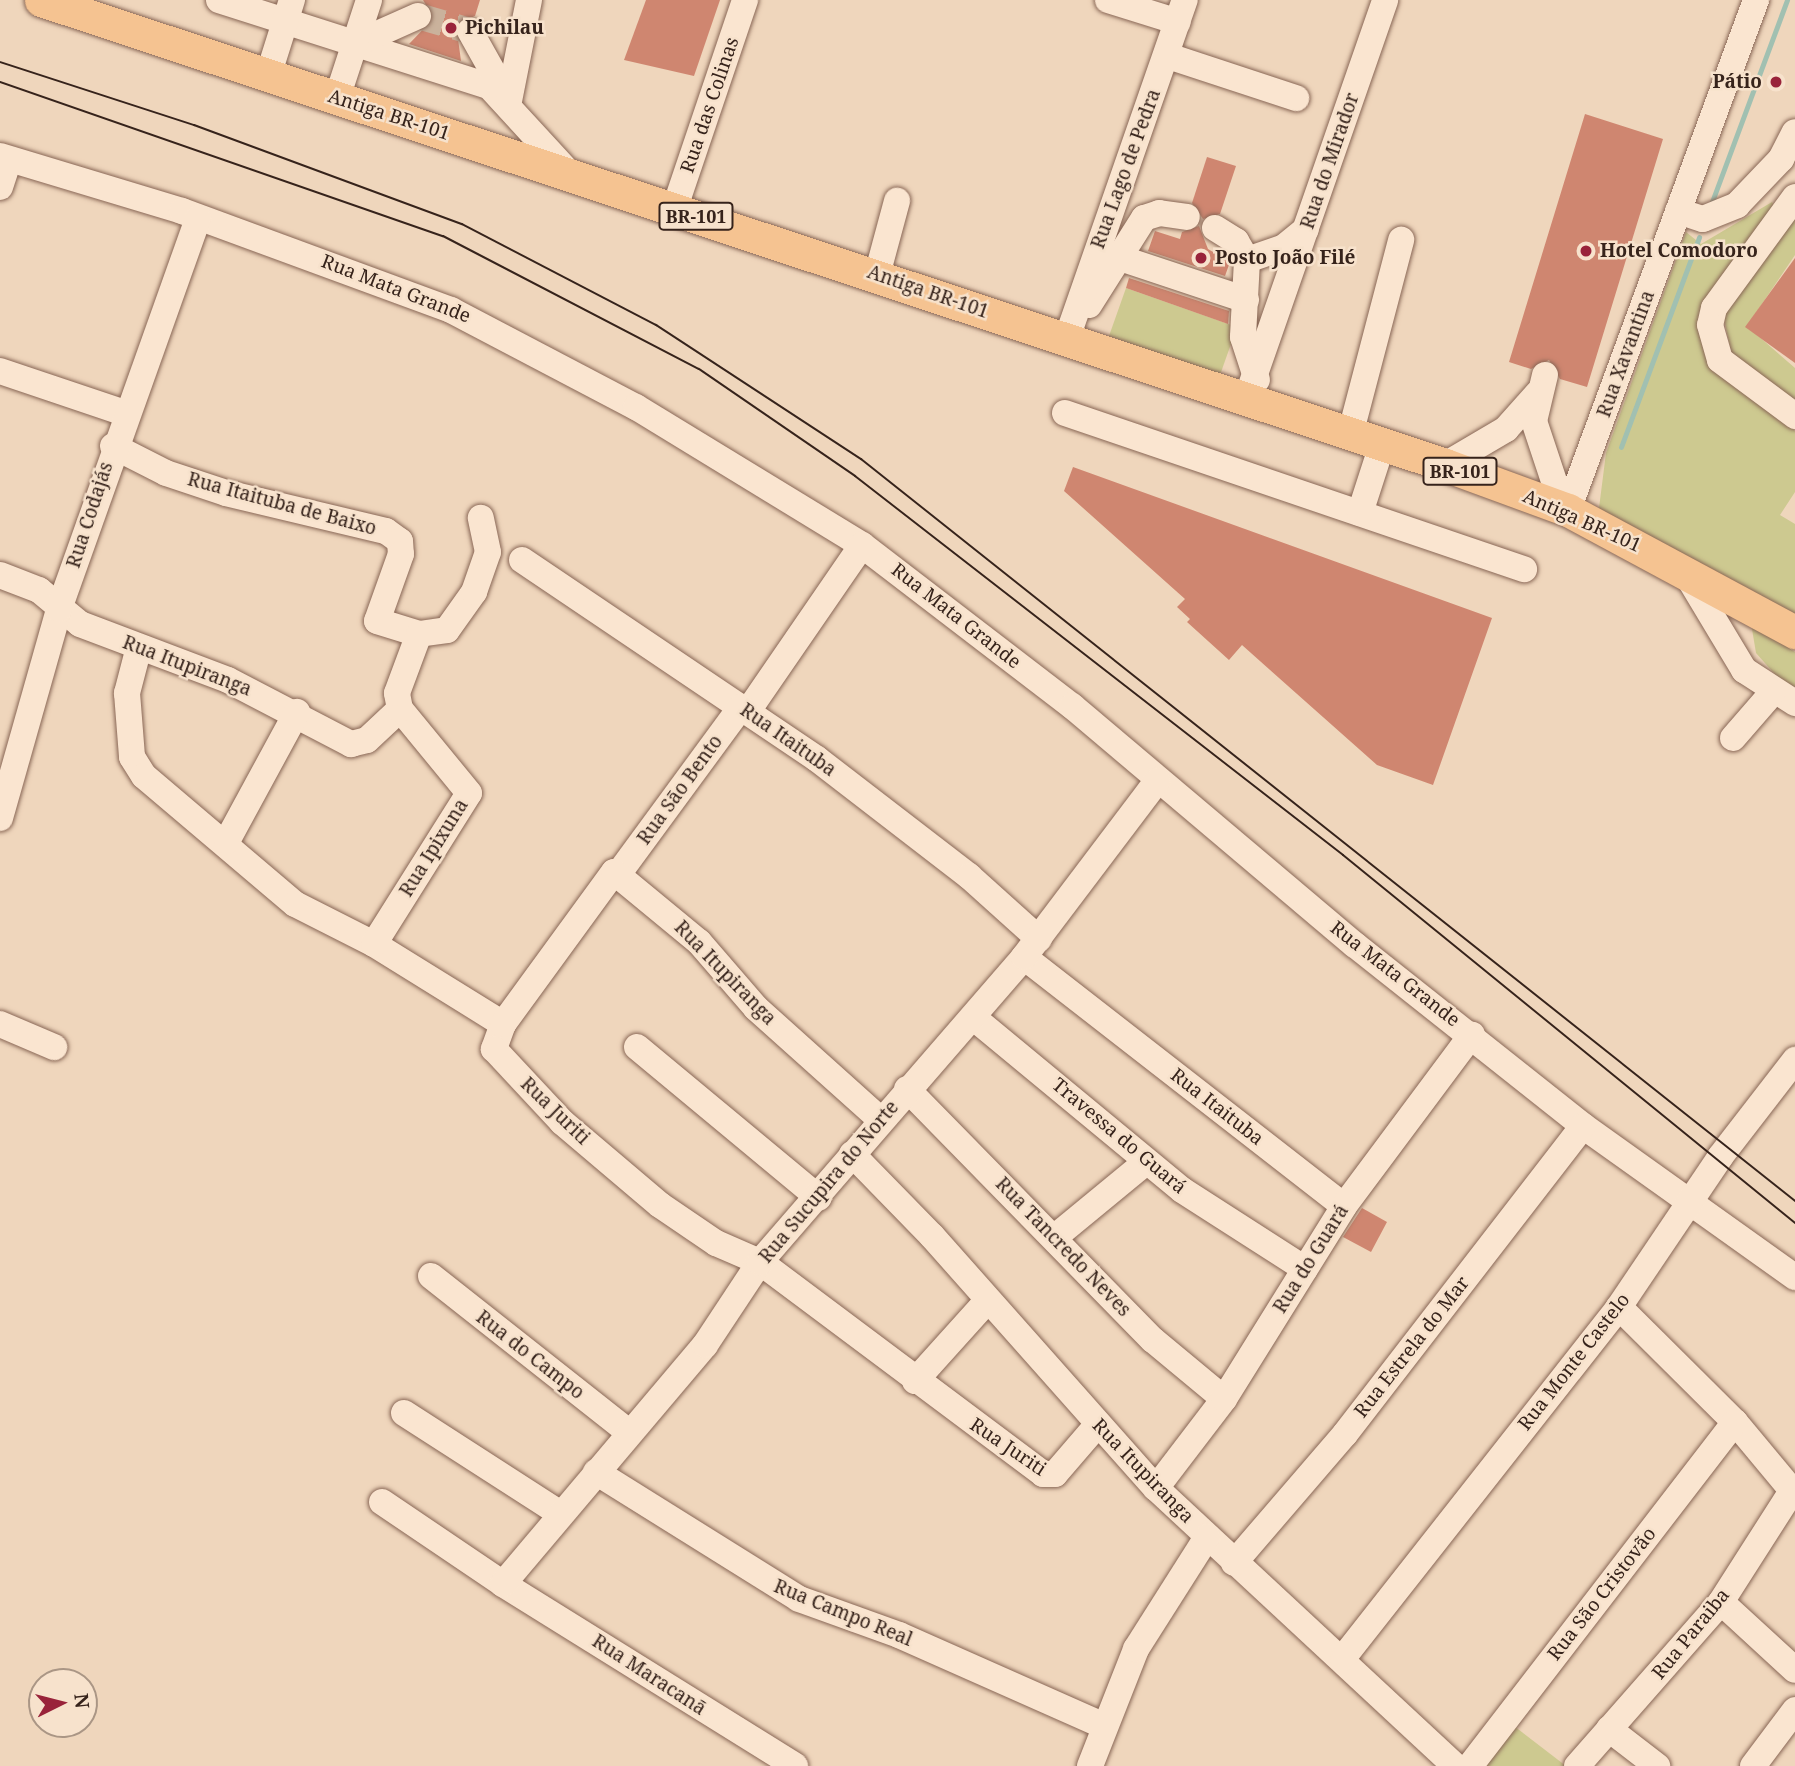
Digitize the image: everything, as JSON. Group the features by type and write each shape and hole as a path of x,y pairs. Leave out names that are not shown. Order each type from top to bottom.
{"main road":[{"name":"Antiga BR-101","path":"41,0 674,210 877,275 1070,329 1250,388 1281,412 1445,465 1565,509 1683,568 1795,632"}],"street":[{"path":"219,0 289,11 355,44 486,85 513,108 570,174"},
{"path":"337,97 369,0"},
{"path":"513,108 528,0"},
{"name":"Rua das Colinas","path":"674,210 745,0"},
{"path":"1108,0 1182,11"},
{"name":"Rua do Mirador","path":"1250,388 1384,0"},
{"name":"Rua Xavantina","path":"1565,509 1685,214 1756,0"},
{"path":"268,76 289,11"},
{"name":"Rua Lago de Pedra","path":"1070,329 1182,11"},
{"path":"355,44 418,16"},
{"path":"470,31 513,108"},
{"path":"1168,56 1296,97"},
{"path":"1685,214 1712,218 1737,205 1781,159 1795,132"},
{"path":"0,187 5,158"},
{"name":"Rua Mata Grande","path":"5,158 198,218 408,290 481,323 659,421 862,545 1072,706 1157,780 1583,1126 1795,1277"},
{"path":"1795,197 1714,308 1710,325 1720,360 1795,416"},
{"path":"877,275 897,201"},
{"path":"1070,329 1099,293 1116,257 1144,218 1159,213 1187,218"},
{"name":"Rua Codajás","path":"0,818 59,609 113,446 198,218"},
{"path":"1215,228 1236,241 1247,260 1243,337 1250,388"},
{"path":"1247,260 1284,247 1306,229"},
{"path":"1350,435 1401,240"},
{"path":"1116,257 1246,300"},
{"path":"0,371 125,413"},
{"path":"1445,465 1506,429 1542,383 1534,421 1565,509"},
{"path":"1065,412 1524,569"},
{"path":"1360,513 1382,445"},
{"name":"Rua Itaituba de Baixo","path":"113,446 205,486 394,537 401,554 376,618 386,626 419,634"},
{"path":"400,709 397,693 419,634 447,630 464,611 488,552 481,518"},
{"name":"Rua São Bento","path":"503,1024 606,876 625,878 862,545"},
{"name":"Rua Itaituba","path":"523,560 744,709 969,876 1032,948 1344,1206"},
{"path":"1683,568 1725,644 1784,698 1733,738"},
{"name":"Rua Itupiranga","path":"0,575 39,590 80,624 297,712 354,745 374,733 400,709"},
{"path":"1725,644 1732,616 1754,608"},
{"path":"139,647 127,681 132,757 180,810 227,841 295,904 374,944 503,1024"},
{"name":"Rua Ipixuna","path":"374,944 469,790 400,709"},
{"path":"227,841 297,712"},
{"name":"Rua Sucupira do Norte","path":"503,1584 559,1513 705,1345 760,1262 819,1198 907,1089 974,1018 1032,948 1157,780"},
{"name":"Rua Itupiranga","path":"625,878 699,942 756,1008 881,1120"},
{"name":"Travessa do Guará","path":"974,1018 1146,1162 1305,1269"},
{"path":"0,1024 54,1046"},
{"name":"Rua Juriti","path":"503,1024 494,1049 562,1122 682,1222 760,1262 915,1381 1046,1476 1055,1475 1098,1424"},
{"name":"Rua do Guará","path":"1156,1488 1224,1399 1344,1206 1472,1034"},
{"path":"637,1047 819,1198"},
{"name":"Rua Monte Castelo","path":"1343,1658 1619,1307 1689,1203 1795,1060"},
{"name":"Rua Tancredo Neves","path":"907,1089 1055,1237 1153,1340 1224,1399"},
{"name":"Rua Estrela do Mar","path":"1234,1563 1345,1434 1583,1126"},
{"name":"Rua Itupiranga","path":"852,1154 1156,1488 1234,1563 1343,1658 1455,1766"},
{"path":"1055,1237 1146,1162"},
{"name":"Rua do Campo","path":"431,1276 630,1433"},
{"path":"915,1381 987,1301"},
{"path":"1619,1307 1735,1422 1793,1492"},
{"path":"404,1413 559,1513"},
{"name":"Rua São Cristovão","path":"1470,1766 1735,1422"},
{"name":"Rua Campo Real","path":"597,1472 799,1599 899,1635 1104,1726"},
{"name":"Rua Paraiba","path":"1577,1766 1721,1602 1793,1492"},
{"name":"Rua Maracanã","path":"382,1502 503,1584 795,1766"},
{"path":"1090,1766 1104,1726 1149,1626 1207,1537"},
{"path":"1721,1602 1795,1670"},
{"path":"1753,1766 1795,1710"},
{"path":"1609,1729 1657,1766"}],"shaded area":[{"path":"1772,202 1775,208 1699,333 1712,367 1795,431 1795,492 1780,515 1795,524 1795,629 1599,508 1606,453 1686,232 1701,244"},
{"path":"1795,208 1795,255 1747,326 1795,368 1795,406 1732,356 1724,319 1734,292"},
{"path":"1126,288 1237,327 1220,375 1109,336"},
{"path":"1751,623 1795,652 1795,687 1780,680 1756,653"},
{"path":"1514,1726 1566,1766 1486,1766"}],"building":[{"path":"423,0 480,0 475,16 456,24 461,61 409,44 434,18"},
{"path":"646,0 720,0 694,76 624,60"},
{"name":"Hotel Comodoro","path":"1585,114 1663,139 1587,387 1560,379 1549,360 1531,369 1509,362"},
{"path":"1207,157 1236,166 1220,214 1203,219 1192,203"},
{"path":"1199,226 1208,249 1230,262 1225,276 1148,251 1155,231 1180,239 1182,232"},
{"path":"1795,258 1795,363 1745,327"},
{"path":"1129,278 1229,311 1228,324 1126,288"},
{"path":"1073,467 1492,618 1433,785 1377,765 1242,645 1229,660 1187,622 1190,619 1177,607 1185,599 1064,491"},
{"path":"1362,1208 1387,1222 1371,1252 1343,1237"}],"waterway":[{"path":"1710,207 1787,0"},
{"path":"1621,447 1699,237"}],"tunnel":[{"path":"418,16 470,31"}],"tram line":[{"path":"0,62 194,125 462,224 656,325 861,459 1795,1201"},
{"path":"0,82 443,236 699,369 855,476 1343,855 1795,1223"}],"place":[{"name":"Pichilau","path":"451,28"},
{"name":"Pátio","path":"1776,82"},
{"name":"Hotel Comodoro","path":"1586,251"},
{"name":"Posto João Filé","path":"1201,258"}]}
